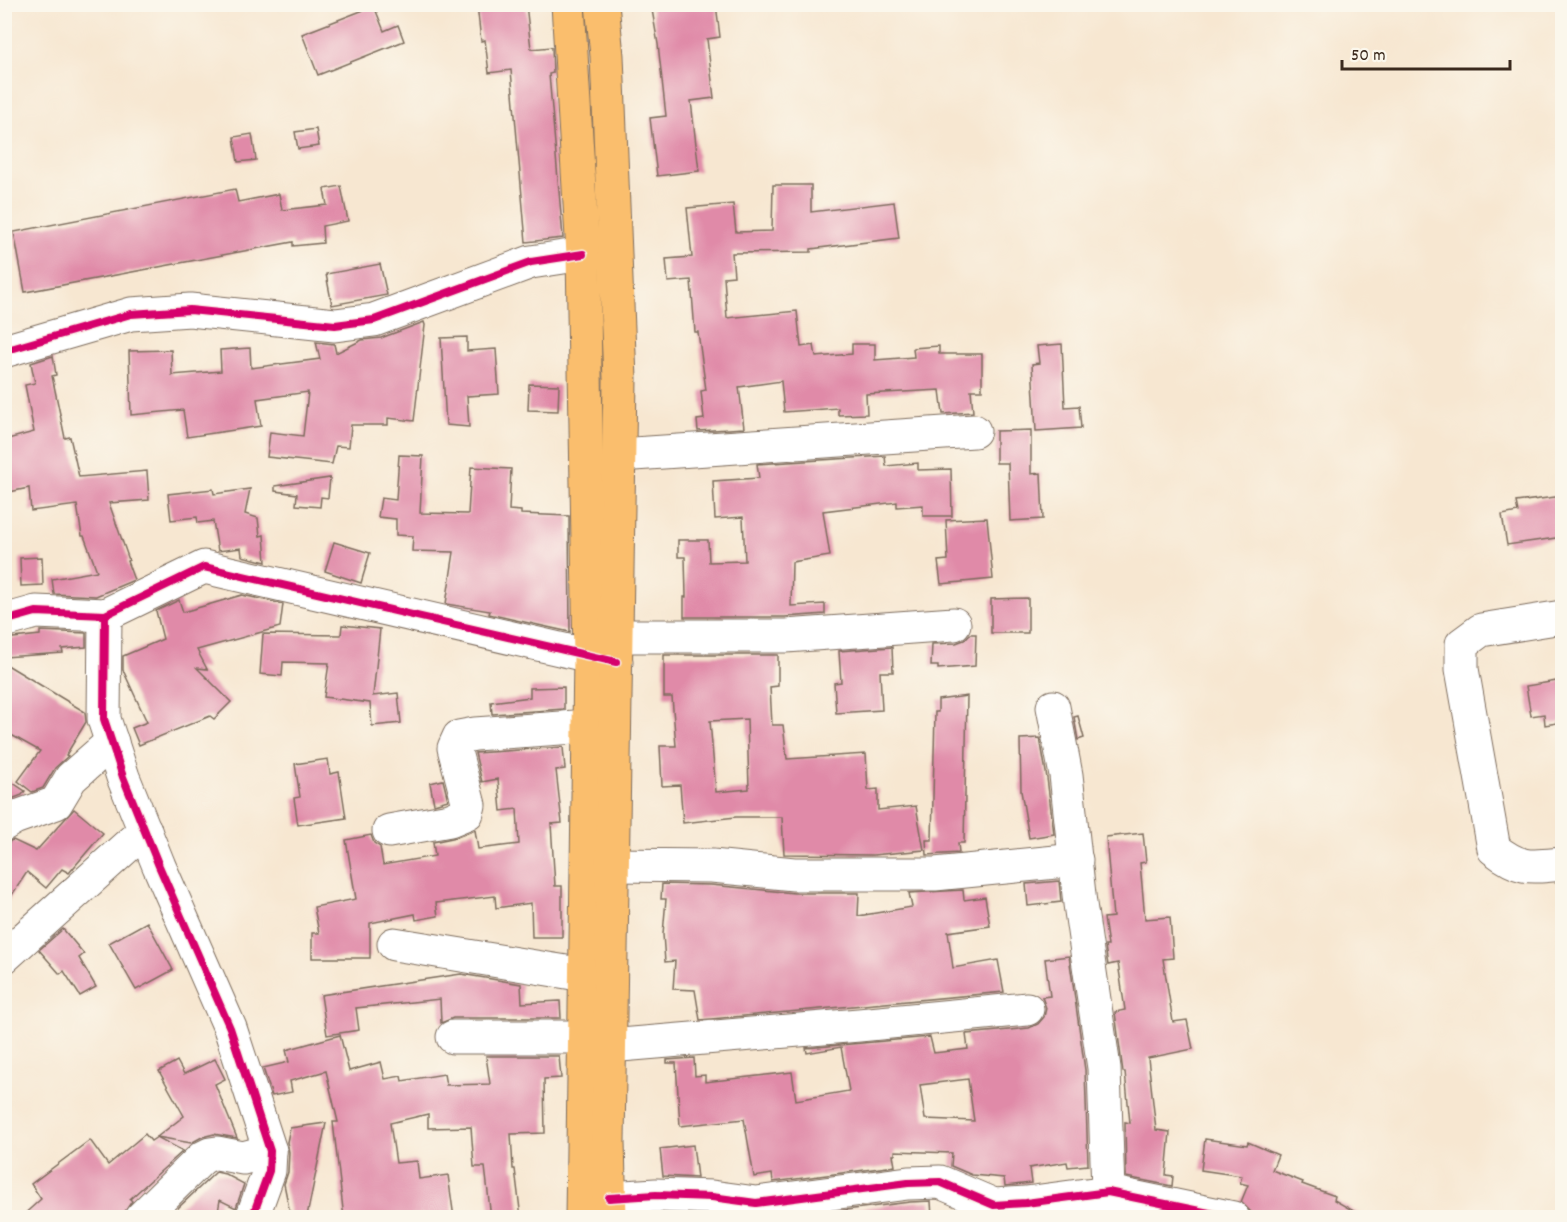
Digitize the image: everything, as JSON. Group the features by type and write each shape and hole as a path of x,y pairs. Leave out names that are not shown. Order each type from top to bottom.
{"main road":[{"path":"568,4 607,652 612,865 582,1218"},
{"path":"602,4 607,68 620,379 619,455 607,652 589,726 585,975 597,1042 609,1208"}],"street":[{"path":"4,351 131,314 190,310 335,324 374,320 531,262 583,254"},
{"path":"619,455 974,431"},
{"path":"4,621 36,612 105,615 204,567 607,652 954,624"},
{"path":"105,615 104,720 145,830 230,1028 270,1151 269,1172 252,1218"},
{"path":"1563,617 1481,630 1462,644 1462,669 1494,849 1512,863 1533,866 1563,864"},
{"path":"1053,707 1066,775 1104,1068 1106,1205"},
{"path":"388,831 450,820 467,813 469,805 454,748 459,737 589,726"},
{"path":"4,824 14,818 56,803 71,778 112,742"},
{"path":"4,957 145,830"},
{"path":"612,865 712,866 794,874 935,874 1076,860"},
{"path":"394,944 585,975"},
{"path":"453,1037 597,1042 825,1029 1027,1009"},
{"path":"141,1218 202,1158 210,1154 243,1158 270,1151"},
{"path":"609,1208 667,1195 712,1197 756,1203 908,1183 940,1182 994,1204 1106,1205 1233,1218"}],"building":[{"path":"477,4 526,4 531,49 552,47 553,73 549,74 563,238 526,242 511,70 489,73 485,40 481,41"},
{"path":"651,4 716,4 720,37 707,39 714,98 691,101 699,171 657,176 650,118 666,116"},
{"path":"374,6 384,31 398,25 404,41 318,75 302,34"},
{"path":"316,129 319,146 298,149 295,132"},
{"path":"252,134 256,160 238,162 234,137"},
{"path":"773,185 811,185 811,212 894,202 899,238 811,249 811,252 732,253 734,276 724,277 727,318 797,311 801,347 814,345 816,357 852,354 852,344 875,344 875,360 914,357 913,348 939,346 939,354 982,354 982,390 971,390 973,412 943,414 940,390 866,394 867,414 838,415 838,408 784,412 781,381 739,387 744,428 698,431 697,420 704,419 701,391 706,390 698,332 695,332 691,280 668,282 666,259 692,257 687,208 733,204 736,232 772,231"},
{"path":"341,186 348,221 322,226 323,243 293,246 293,242 25,292 14,232 235,189 238,202 279,194 282,210 327,205 324,189"},
{"path":"380,264 387,295 332,305 326,274"},
{"path":"424,322 414,421 388,418 388,425 351,425 349,447 336,446 332,464 267,457 270,432 303,436 308,392 257,399 261,426 187,437 183,410 131,415 129,351 171,350 172,375 221,371 220,350 250,348 251,368 320,359 316,342 334,344 336,353 362,340 381,338"},
{"path":"467,337 467,351 496,349 499,394 467,396 469,427 446,425 441,338"},
{"path":"1062,344 1065,407 1079,406 1081,428 1036,431 1032,364 1039,363 1037,346"},
{"path":"53,356 56,375 52,376 65,438 70,437 79,477 147,471 149,500 109,503 134,580 96,596 54,594 52,579 97,571 84,536 82,536 77,505 31,511 29,488 4,493 4,440 34,432 25,385 35,383 31,363"},
{"path":"529,384 559,385 558,411 528,410"},
{"path":"1031,430 1031,474 1041,473 1043,519 1010,521 1008,463 996,463 996,431"},
{"path":"399,455 423,456 420,513 468,514 471,467 511,469 509,510 521,511 521,514 569,516 570,632 489,614 490,611 446,604 454,552 412,551 413,536 396,535 396,519 378,517 381,498 396,500"},
{"path":"885,456 886,466 918,463 918,470 951,469 952,516 923,516 923,505 897,507 897,502 823,511 830,556 792,562 791,606 825,604 825,614 785,617 684,617 685,557 678,557 678,540 708,540 709,562 745,561 743,517 715,519 713,481 759,478 757,464"},
{"path":"330,478 328,498 321,497 320,507 296,505 297,494 275,491 275,486"},
{"path":"213,489 214,494 250,489 245,514 258,518 260,536 264,535 266,562 242,556 241,548 218,551 213,521 198,523 197,517 171,520 168,494"},
{"path":"1563,496 1563,537 1507,545 1502,515 1518,512 1516,502"},
{"path":"987,518 993,579 941,584 938,561 948,560 946,520"},
{"path":"334,542 370,553 361,583 325,571"},
{"path":"42,557 43,585 21,586 20,558"},
{"path":"242,595 283,604 280,627 197,650 207,669 197,668 231,702 214,719 210,716 139,745 132,728 147,722 123,670 123,656 163,639 156,611 179,600 183,612"},
{"path":"1028,598 1028,633 991,633 991,599"},
{"path":"342,625 380,629 373,696 398,693 401,723 372,726 370,703 324,697 329,663 283,662 282,676 260,674 263,634 341,635"},
{"path":"40,631 86,633 86,647 62,649 63,653 4,657 4,639 40,635"},
{"path":"970,634 976,634 975,666 938,669 938,666 931,666 932,644 956,643 964,640"},
{"path":"892,647 893,672 880,672 882,710 836,713 834,683 841,682 839,651"},
{"path":"664,655 778,655 778,686 770,687 772,725 783,725 787,759 866,754 868,790 878,789 878,810 916,806 924,850 873,855 784,854 782,817 736,817 683,823 680,785 662,786 660,746 676,746 672,697 664,697","holes":["747,719 749,789 716,792 710,721"]},
{"path":"4,663 85,712 86,722 66,755 68,756 55,768 43,788 32,792 18,781 40,751 4,731"},
{"path":"1563,680 1563,722 1545,725 1544,714 1531,716 1526,686"},
{"path":"564,687 564,709 492,714 491,702 530,697 530,688"},
{"path":"967,696 964,843 958,843 959,853 927,855 926,840 932,840 935,712 938,712 938,700"},
{"path":"1078,716 1084,738 1078,740 1074,717"},
{"path":"1040,738 1054,834 1029,838 1021,791 1020,739"},
{"path":"563,747 565,769 556,770 562,823 551,824 555,886 562,886 562,937 532,937 531,903 496,908 495,896 436,903 438,916 416,920 415,914 370,923 370,958 312,958 312,933 319,933 314,907 356,899 346,840 371,835 374,843 380,847 383,865 435,856 433,842 475,830 478,849 519,844 517,809 501,811 498,779 482,782 475,753"},
{"path":"328,759 330,774 339,772 346,818 298,825 294,798 300,797 295,764"},
{"path":"4,777 25,791 22,795 4,802"},
{"path":"443,780 448,800 434,804 430,783"},
{"path":"74,809 103,833 69,873 62,869 46,888 27,872 4,907 4,853 10,841 13,840 36,851"},
{"path":"1143,833 1146,862 1140,863 1145,919 1170,917 1173,958 1163,959 1173,1022 1187,1020 1193,1049 1148,1058 1156,1130 1170,1132 1166,1175 1173,1176 1172,1186 1126,1177 1125,1122 1130,1123 1125,1072 1123,1072 1115,1012 1125,1010 1118,963 1108,965 1105,946 1108,946 1104,918 1113,917 1106,837"},
{"path":"1059,881 1061,902 1028,906 1026,884"},
{"path":"662,884 711,885 794,893 859,893 858,916 912,907 909,893 963,890 964,900 985,897 990,926 948,932 953,968 998,960 1004,992 700,1020 695,990 673,989 675,961 665,962 663,934 666,899 661,899"},
{"path":"147,922 173,970 136,990 109,943"},
{"path":"63,929 84,954 79,958 96,987 80,996 64,971 60,974 39,950"},
{"path":"1069,956 1085,1070 1088,1165 1068,1167 1067,1162 1029,1168 1031,1183 1005,1186 1004,1178 972,1175 951,1166 952,1153 895,1151 893,1155 895,1166 773,1182 772,1174 754,1177 744,1119 680,1126 676,1063 667,1063 667,1060 694,1058 695,1076 705,1075 705,1082 792,1072 796,1100 849,1091 841,1047 807,1053 806,1048 930,1037 934,1053 968,1049 966,1034 1029,1028 1038,1024 1044,1017 1046,1008 1042,997 1050,996 1045,959","holes":["968,1079 974,1121 925,1119 920,1085"]},
{"path":"461,974 521,984 522,1003 560,1001 561,1018 453,1018 441,1023 440,999 356,1008 359,1030 327,1035 321,995"},
{"path":"340,1035 349,1071 381,1062 385,1079 401,1076 402,1081 444,1074 446,1085 490,1084 486,1056 559,1056 561,1078 544,1079 545,1133 511,1134 513,1169 515,1169 521,1218 491,1218 485,1167 474,1167 471,1127 428,1128 428,1114 390,1123 396,1163 417,1161 419,1179 448,1175 454,1218 426,1218 426,1214 395,1218 344,1218 333,1122 338,1122 326,1071 290,1081 292,1092 272,1096 263,1068 289,1062 286,1050"},
{"path":"215,1059 225,1079 215,1084 237,1138 214,1134 191,1143 157,1137 184,1116 159,1071 177,1061 184,1074"},
{"path":"326,1123 307,1216 290,1213 284,1184 288,1172 287,1142 290,1128"},
{"path":"145,1134 151,1141 157,1137 183,1151 130,1199 132,1201 121,1218 20,1218 41,1199 31,1184 90,1140 108,1165"},
{"path":"1205,1139 1247,1145 1248,1142 1278,1155 1272,1170 1335,1196 1334,1200 1366,1218 1251,1218 1251,1212 1241,1202 1248,1185 1240,1183 1242,1176 1201,1170"},
{"path":"693,1145 697,1178 663,1176 660,1149"},
{"path":"216,1172 244,1184 236,1208 220,1200 217,1218 176,1218 178,1208"},
{"path":"931,1201 932,1218 814,1218 814,1214"},
{"path":"633,1215 702,1215 702,1218 633,1218"}],"cycle path":[{"path":"4,351 131,314 190,310 335,325 374,320 531,262 583,254"},
{"path":"4,621 36,612 105,615 204,567 616,662"},
{"path":"105,615 104,719 123,777 159,866 230,1028 270,1151 269,1171 252,1218"},
{"path":"609,1198 656,1195 712,1197 756,1203 908,1183 940,1182 994,1205 1108,1192 1233,1218"}]}
